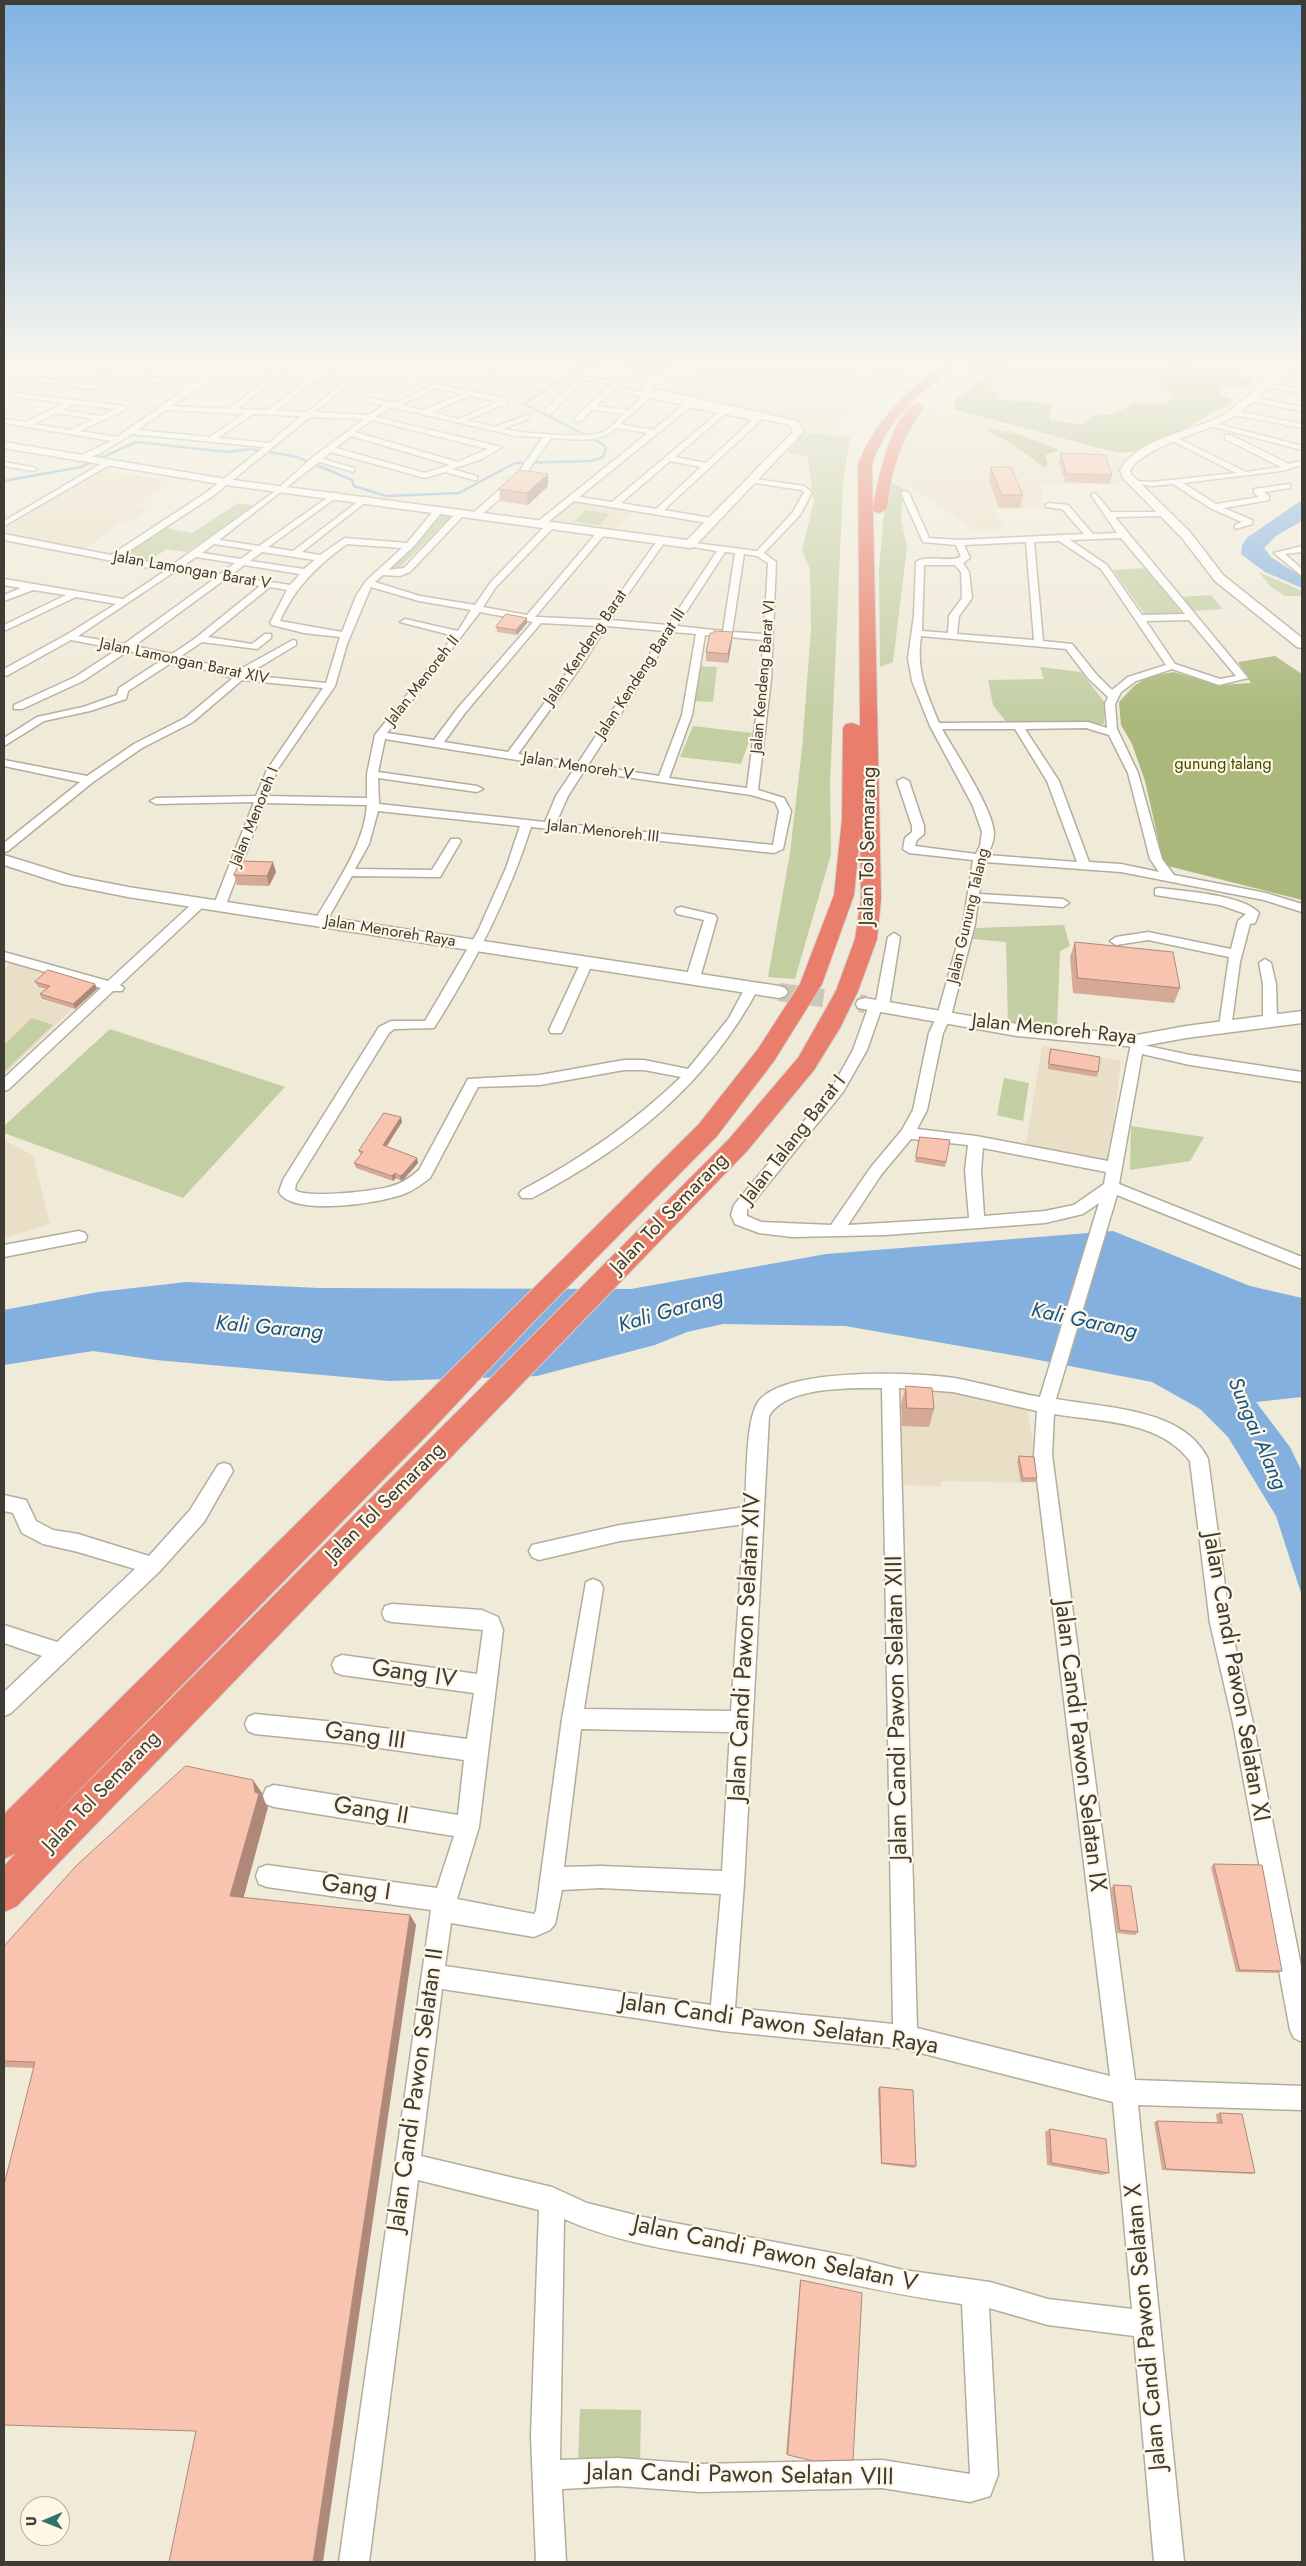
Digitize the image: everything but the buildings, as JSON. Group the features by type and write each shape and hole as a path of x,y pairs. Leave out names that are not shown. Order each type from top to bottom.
{"highway":[{"name":"Jalan Tol Semarang","path":"4,1840 420,1422 524,1313 708,1130 766,1055 799,1006 812,984 844,895 852,810 852,576 848,484"},
{"name":"Jalan Tol Semarang","path":"4,1893 738,1145 806,1064 824,1035 847,991 866,938 872,880 865,484"},
{"path":"866,613 877,545 883,484"}],"main road":[{"path":"242,484 334,495 545,526 690,544 749,484"},
{"path":"1140,484 1186,536 1219,578 1302,644"},
{"name":"Jalan Menoreh Raya","path":"4,860 69,880 199,904 779,992"},
{"name":"Jalan Menoreh Raya","path":"874,1005 1017,1030 1136,1045 1226,1026 1302,1017"}],"street":[{"path":"6,521 71,484"},
{"path":"112,558 223,484"},
{"path":"4,674 69,637 123,602 193,554 287,484"},
{"path":"475,516 508,484"},
{"path":"476,609 493,585 545,526 572,498 589,484"},
{"path":"614,505 638,484"},
{"path":"658,512 689,484"},
{"path":"690,544 759,554 797,513 808,492 804,488 776,484"},
{"path":"1143,486 1157,484"},
{"path":"1178,484 1214,507 1249,523 1238,527"},
{"path":"1214,507 1266,498 1257,491 1287,486 1283,484"},
{"path":"905,493 926,540 959,543 1123,535"},
{"path":"41,719 14,705 79,679 126,648 334,495"},
{"path":"1062,538 1104,567 1172,666 1219,682 1243,678 1123,535 1094,495"},
{"path":"572,498 714,521"},
{"path":"295,554 364,500"},
{"path":"1049,505 1065,507 1090,536"},
{"name":"Jalan Menoreh I","path":"219,907 260,799 284,751 330,686 346,635 369,583 410,544 438,511"},
{"path":"380,572 404,572 460,514"},
{"path":"1110,515 1165,514"},
{"path":"438,744 461,711 602,532"},
{"name":"Jalan Lamongan Barat V","path":"4,537 170,569 291,588"},
{"path":"346,635 276,624 291,588 304,572 348,540 431,546"},
{"name":"Jalan Kendeng Barat","path":"511,756 578,663 604,622 662,540"},
{"path":"211,541 321,558"},
{"path":"1030,541 1036,568 1034,616 1039,644"},
{"path":"918,682 914,658 920,562 958,562 966,558 959,543"},
{"name":"Jalan Kendeng Barat III","path":"548,827 562,796 580,767 723,548"},
{"path":"1302,549 1278,553 1302,573"},
{"path":"727,635 740,550"},
{"path":"193,554 304,572"},
{"name":"Jalan Kendeng Barat VI","path":"752,792 766,679 772,562 759,554"},
{"path":"952,636 954,616 967,600 965,572 958,562"},
{"path":"4,582 123,602"},
{"path":"369,583 420,598 535,618 604,622 727,635 768,636"},
{"path":"4,743 41,719 120,698 124,695 123,690 201,639 267,585"},
{"path":"4,598 31,587"},
{"path":"4,628 74,595"},
{"name":"Jalan Menoreh II","path":"320,922 364,844 373,804 372,774 380,735 460,634 476,609"},
{"path":"1139,618 1190,617"},
{"path":"405,622 460,634"},
{"path":"663,780 687,715 701,632"},
{"path":"917,633 1069,646 1092,676 1113,696"},
{"path":"201,639 254,647 268,636"},
{"name":"Jalan Lamongan Barat XIV","path":"69,637 172,658 238,676 330,686"},
{"path":"4,850 89,780 138,746 200,712 238,676 293,643"},
{"path":"1169,877 1156,859 1133,773 1113,732 1109,710 1117,690 1132,679 1172,666"},
{"name":"Jalan Gunung Talang","path":"918,682 935,726 970,786 988,832 986,846 980,857 969,924 944,1016"},
{"path":"935,726 1019,727 1090,725 1102,731 1113,732"},
{"path":"1019,727 1052,780 1084,864"},
{"name":"Jalan Menoreh V","path":"380,735 663,780 752,792 776,798"},
{"path":"4,763 89,780"},
{"path":"372,774 476,789"},
{"path":"904,781 918,826 918,834 911,838 909,848 980,857 1121,868 1266,898 1302,908"},
{"name":"Jalan Menoreh III","path":"156,801 260,799 373,804 548,827 776,849 779,847 785,811 783,803 776,798"},
{"path":"526,824 506,883 476,945 428,1025 391,1025 384,1030 288,1184 287,1192 293,1197 305,1200 384,1194 400,1191 414,1184 424,1174 473,1082 540,1080 624,1065 644,1065 691,1074"},
{"path":"349,872 436,874 439,872 454,841"},
{"path":"1159,892 1206,899 1253,912 1252,920 1244,921 1236,954 1226,1026"},
{"path":"973,897 1063,903"},
{"path":"4,1086 114,987 199,904"},
{"path":"681,911 711,918 693,978"},
{"path":"1116,941 1148,936 1169,942 1236,954"},
{"name":"Jalan Talang Barat I","path":"836,1231 764,1230 741,1221 738,1216 739,1209 838,1089 860,1050 894,937"},
{"path":"4,956 114,987"},
{"path":"556,1030 587,962"},
{"path":"1265,963 1270,977 1268,997 1270,1020"},
{"path":"527,1194 561,1178 633,1128 691,1074 721,1040 752,987"},
{"path":"836,1231 876,1171 907,1133 920,1110 936,1033 944,1016"},
{"path":"1047,1402 1111,1187 1136,1045 1190,1060 1302,1077"},
{"path":"907,1133 976,1141 1114,1168"},
{"path":"976,1141 973,1170 977,1222"},
{"path":"836,1231 1066,1214 1087,1205 1111,1187"},
{"path":"1111,1187 1302,1263"},
{"path":"4,1251 79,1237"},
{"name":"Jalan Candi Pawon Selatan XIV","path":"722,2019 733,1883 741,1722 756,1514 758,1431 760,1416 766,1404 777,1396 795,1389 830,1384 890,1380 953,1385 1047,1402"},
{"name":"Jalan Candi Pawon Selatan XIII","path":"890,1380 904,2036"},
{"name":"Jalan Candi Pawon Selatan XI","path":"1047,1402 1163,1428 1185,1441 1199,1459 1220,1623 1242,1722 1302,2030"},
{"name":"Jalan Candi Pawon Selatan IX","path":"1047,1402 1042,1455 1123,2092"},
{"path":"4,1706 152,1566 197,1516 224,1471"},
{"path":"4,1503 19,1506 30,1527 50,1538 78,1543 152,1566"},
{"path":"539,1551 620,1532 756,1514"},
{"path":"593,1588 572,1719 553,1879 601,1878 733,1883"},
{"name":"Jalan Candi Pawon Selatan II","path":"354,2562 432,1976 444,1905 468,1827 492,1630 490,1622 482,1619 392,1613"},
{"path":"4,1634 60,1653"},
{"name":"Gang IV","path":"342,1665 486,1685"},
{"path":"572,1719 741,1722"},
{"name":"Gang III","path":"255,1724 345,1733 476,1751"},
{"name":"Gang II","path":"274,1796 468,1827"},
{"name":"Gang I","path":"267,1876 444,1905 538,1925 547,1916 553,1879"},
{"name":"Jalan Candi Pawon Selatan Raya","path":"432,1976 722,2019 904,2036 1123,2092 1302,2098"},
{"name":"Jalan Candi Pawon Selatan X","path":"1123,2092 1148,2324 1169,2562"},
{"name":"Jalan Candi Pawon Selatan V","path":"407,2165 552,2200 584,2215 643,2230 848,2269 904,2283 976,2293 1048,2312 1148,2324"},
{"path":"551,2562 545,2436 552,2200"},
{"name":"Jalan Candi Pawon Selatan VIII","path":"547,2475 618,2472 700,2478 882,2474 970,2488 980,2486 984,2475 976,2293"}],"shaded area":[{"path":"74,484 168,484 135,506 149,509 134,520 127,519 85,549 4,534 4,526"},
{"path":"901,484 1096,484 1041,485 1044,500 1041,501 1042,509 994,509 1006,529 975,531 918,491"},
{"path":"572,499 636,509 614,531 545,522"},
{"path":"12,962 48,972 33,986 50,992 41,1000 72,1009 4,1075 4,970"},
{"path":"1042,1046 1121,1061 1109,1164 1026,1144"},
{"path":"4,1140 33,1155 50,1224 4,1238"},
{"path":"911,1383 1027,1406 1039,1483 941,1481 941,1486 902,1485 895,1392 903,1384"}],"green space":[{"path":"811,484 843,484 830,783 831,854 795,979 768,977 790,853 802,749 811,628 810,569 802,550 814,501"},
{"path":"887,484 894,484 903,488 901,520 907,547 893,662 880,667 879,569"},
{"path":"238,503 256,506 186,552 167,549 148,561 121,556 165,528 192,533"},
{"path":"585,510 610,514 599,525 574,522"},
{"path":"437,513 452,516 396,571 386,570"},
{"path":"1146,568 1186,619 1149,620 1113,570"},
{"path":"1259,572 1302,591 1302,596 1285,596 1270,586"},
{"path":"1211,595 1223,609 1192,611 1180,597"},
{"name":"gunung talang","path":"1275,656 1302,674 1302,900 1164,865 1145,781 1132,744 1121,725 1119,702 1134,686 1149,676 1174,672 1218,685 1251,683 1238,662"},
{"path":"698,666 717,667 713,702 692,701"},
{"path":"1040,667 1081,672 1105,703 1104,724 1008,724 993,705 988,680 1044,679"},
{"path":"693,726 752,733 741,764 680,757"},
{"path":"1064,925 1070,946 1060,951 1057,1028 1008,1023 1006,942 973,939 975,928"},
{"path":"32,1018 53,1025 4,1072 4,1045"},
{"path":"110,1029 285,1087 183,1198 4,1133 4,1126"},
{"path":"1004,1078 1029,1083 1023,1121 997,1115"},
{"path":"1131,1126 1204,1137 1190,1161 1130,1170"},
{"path":"580,2409 641,2410 640,2465 578,2465"}],"water":[{"path":"1302,500 1302,521 1276,536 1264,548 1271,557 1302,577 1302,588 1265,572 1241,554 1242,545 1248,537"},
{"path":"1113,1231 1250,1286 1302,1298 1302,1397 1256,1402 1290,1447 1302,1472 1302,1596 1276,1516 1228,1437 1200,1409 1152,1382 1023,1357 845,1326 723,1324 687,1332 655,1345 537,1376 389,1381 156,1360 93,1351 4,1365 4,1310 98,1292 186,1282 319,1288 631,1289 826,1254"}],"waterway":[{"path":"353,484 354,486 386,496 459,493 476,484"}],"tunnel":[{"path":"779,992 865,1004"}],"water label":[{"name":"Kali Garang","path":"671,1312"},
{"name":"Kali Garang","path":"1084,1322"},
{"name":"Kali Garang","path":"269,1329"},
{"name":"Sungai Alang","path":"1256,1434"}]}
